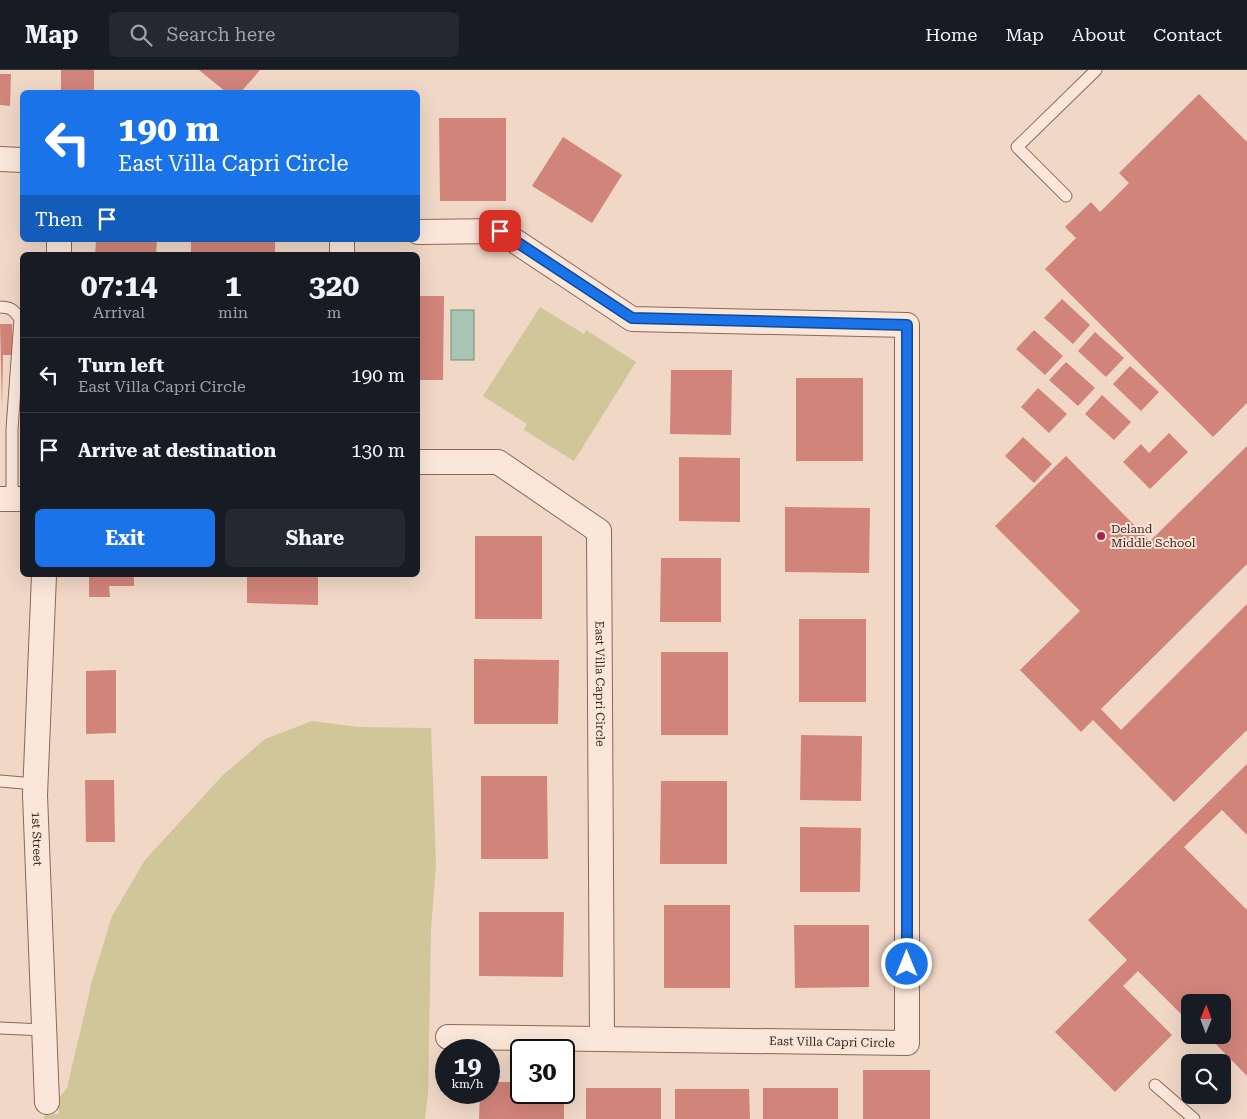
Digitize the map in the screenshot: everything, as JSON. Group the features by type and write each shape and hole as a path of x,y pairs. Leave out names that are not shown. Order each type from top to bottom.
{"street":[{"path":"0,159 20,160"},
{"name":"East Villa Capri Circle","path":"420,232 500,231 632,318 907,325 907,1043 448,1037"},
{"name":"East Villa Capri Circle","path":"420,462 498,462 599,531 602,1040"},
{"name":"1st Street","path":"44,577 35,784 47,1102"}],"lane":[{"path":"1066,196 1017,147 1096,70"},
{"path":"0,307 8,307 15,311 20,319 12,429 12,499"},
{"path":"0,781 35,784"},
{"path":"0,1028 44,1030"},
{"path":"1155,1085 1194,1119"}],"shaded area":[{"path":"540,307 584,334 586,330 636,362 574,461 524,430 527,424 483,396"},
{"path":"451,310 474,310 474,360 451,360"},
{"path":"312,721 358,727 431,728 436,864 431,930 428,1094 425,1119 42,1119 46,1115 59,1114 58,1099 67,1088 92,981 112,916 145,860 222,776 265,739"}],"building":[{"path":"61,70 94,70 94,90 61,90"},
{"path":"199,70 260,70 243,90 224,90"},
{"path":"0,74 11,74 10,106 0,105"},
{"path":"1199,94 1247,142 1247,403 1213,437 1045,269 1076,238 1065,227 1091,202 1100,212 1129,183 1119,173"},
{"path":"439,118 506,118 506,201 440,201"},
{"path":"563,137 622,175 592,223 532,186"},
{"path":"96,242 157,242 156,252 95,252"},
{"path":"191,242 275,242 275,252 191,252"},
{"path":"420,296 444,296 443,380 420,380"},
{"path":"1062,299 1090,325 1073,344 1044,318"},
{"path":"0,324 12,324 13,355 3,355 2,408"},
{"path":"1034,330 1063,356 1045,375 1016,349"},
{"path":"1095,332 1124,358 1106,377 1078,351"},
{"path":"1066,362 1095,388 1078,406 1049,380"},
{"path":"1130,366 1159,392 1141,411 1113,384"},
{"path":"671,370 732,370 731,435 670,434"},
{"path":"796,378 863,378 863,461 796,461"},
{"path":"1038,388 1067,414 1049,433 1021,407"},
{"path":"1102,395 1131,422 1114,440 1085,414"},
{"path":"1169,433 1188,452 1150,489 1123,462 1141,444 1149,453"},
{"path":"1023,437 1052,464 1034,483 1005,456"},
{"name":"Deland Middle School","path":"1247,446 1247,564 1101,709 1121,730 1247,604 1247,730 1174,802 1093,720 1081,732 1020,670 1080,611 995,526 1066,456 1150,541"},
{"path":"679,457 740,458 740,522 679,521"},
{"path":"785,507 870,508 869,573 785,572"},
{"path":"475,536 542,536 542,619 475,619"},
{"path":"661,558 721,558 721,622 660,622"},
{"path":"89,577 134,577 134,586 109,586 110,597 89,597"},
{"path":"247,577 318,577 318,605 247,603"},
{"path":"799,619 866,619 866,702 799,702"},
{"path":"661,652 728,652 728,735 661,735"},
{"path":"474,659 559,660 558,724 474,724"},
{"path":"116,670 116,733 86,734 86,671"},
{"path":"801,735 862,736 861,801 800,800"},
{"path":"1247,764 1247,835 1222,810 1184,847 1247,910 1247,1076 1231,1060 1231,1054 1226,1054 1216,1044 1231,1044 1231,994 1181,994 1181,1014 1138,971 1123,986 1172,1035 1115,1092 1055,1032 1127,960 1088,920"},
{"path":"481,776 547,776 548,859 481,859"},
{"path":"85,780 114,780 115,842 86,842"},
{"path":"661,781 727,781 727,864 660,864"},
{"path":"800,827 861,828 860,892 800,892"},
{"path":"664,905 730,905 730,988 664,988"},
{"path":"479,912 564,912 563,977 479,976"},
{"path":"794,925 869,925 869,987 795,988"},
{"path":"863,1070 930,1070 930,1119 863,1119"},
{"path":"500,1082 510,1082 510,1104 564,1104 564,1119 479,1119 480,1104 500,1104"},
{"path":"586,1088 661,1088 661,1119 586,1119"},
{"path":"763,1088 838,1088 838,1119 763,1119"},
{"path":"675,1089 749,1089 750,1119 675,1119"}],"place":[{"name":"Deland Middle School","path":"1101,536"}],"route":[{"path":"500,231 632,318 907,325 907,964"}]}
